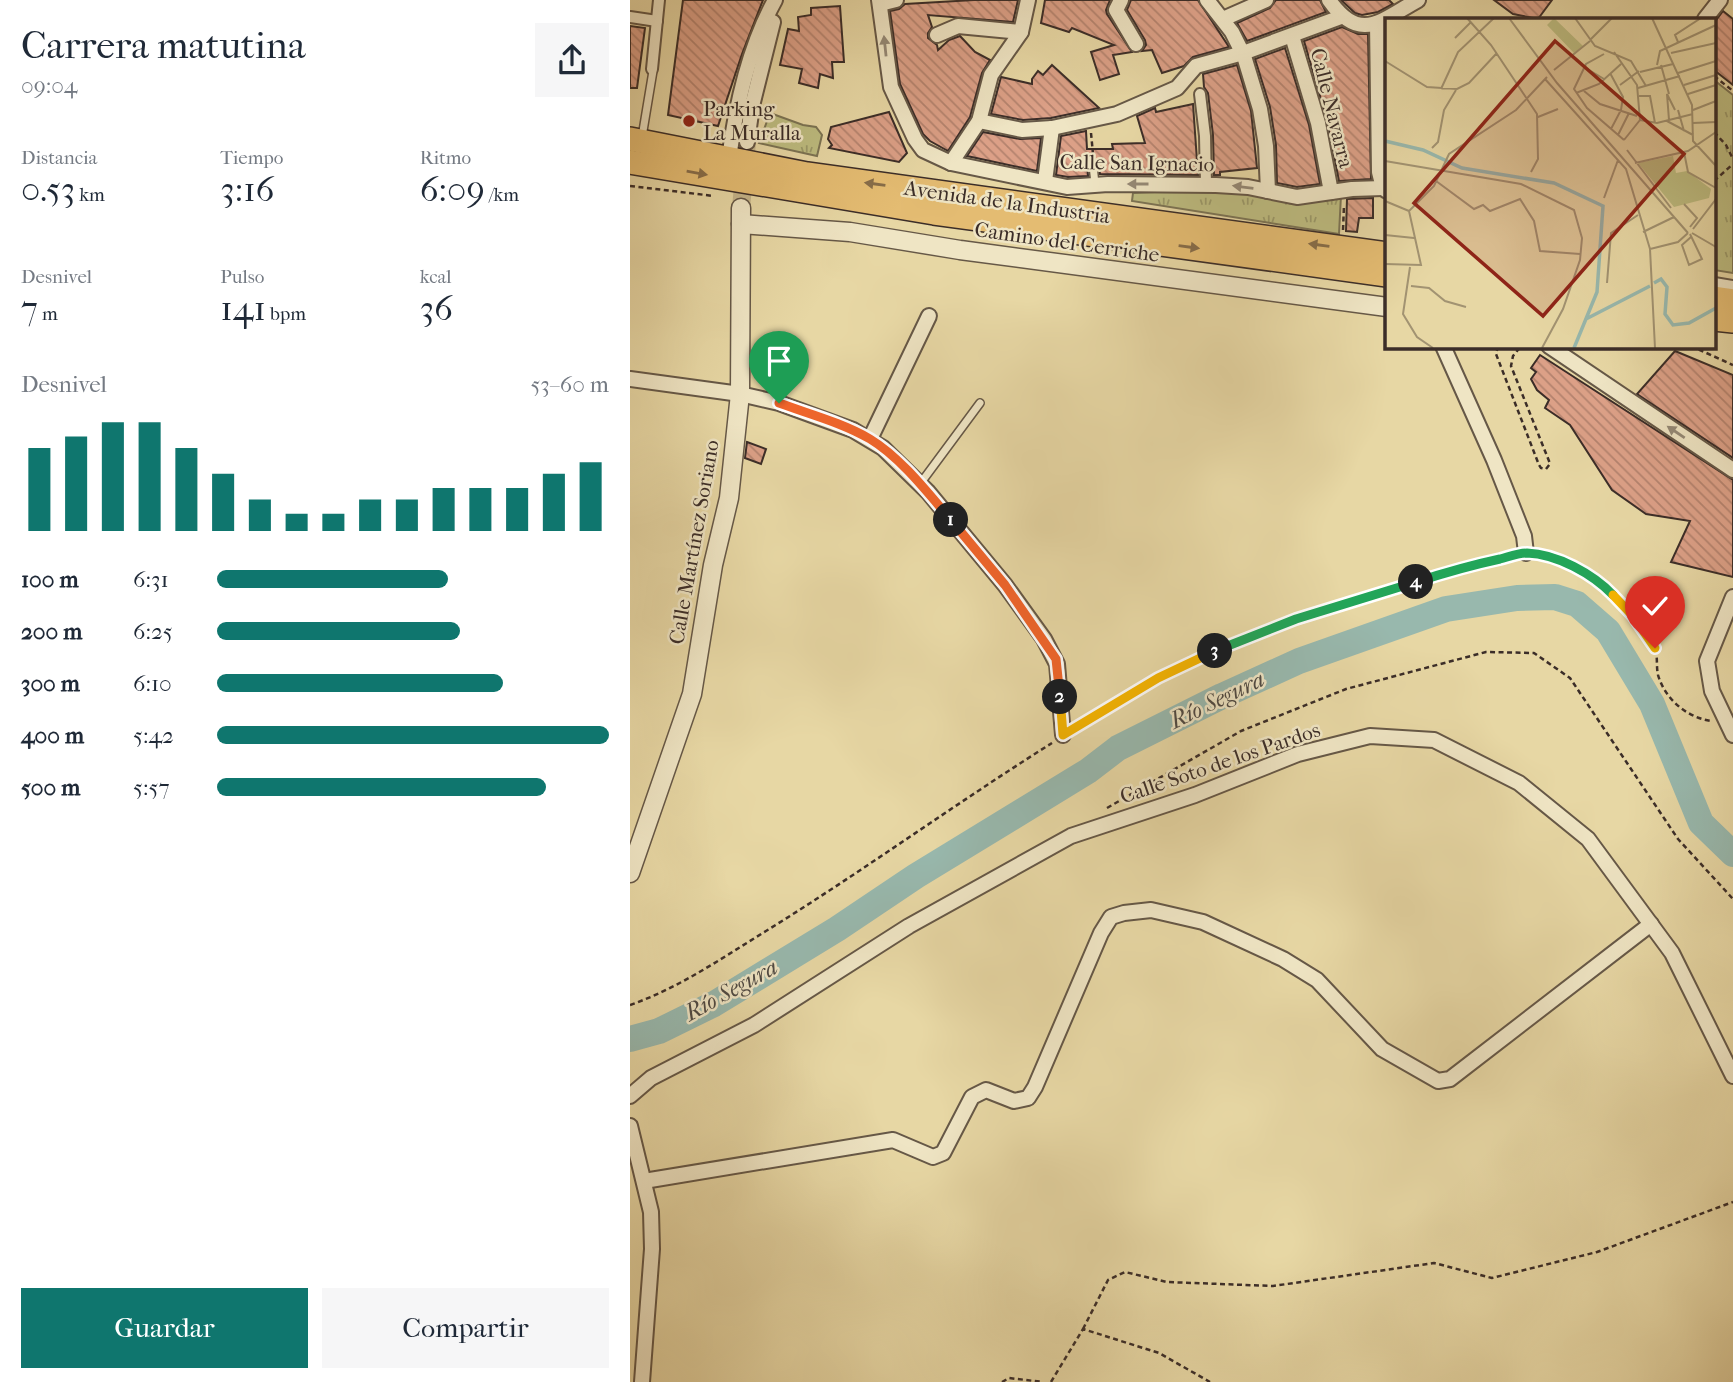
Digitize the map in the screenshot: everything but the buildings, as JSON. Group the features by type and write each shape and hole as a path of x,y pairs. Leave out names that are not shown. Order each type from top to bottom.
{"main road":[{"name":"Avenida de la Industria","path":"636,140 807,174 1385,254"},
{"name":"Avenida de la Industria","path":"630,162 934,213 1385,275"}],"street":[{"path":"652,70 659,0"},
{"path":"747,142 752,106 777,0"},
{"path":"729,159 739,102 757,42 777,0"},
{"path":"880,2 896,0"},
{"path":"951,163 979,121 991,75 1021,32 1028,0"},
{"path":"1121,0 1116,10 1136,44"},
{"path":"1207,0 1223,19 1242,53 1260,109 1269,170 1268,191"},
{"path":"1223,19 1266,0"},
{"path":"1329,0 1341,17 1350,23 1377,23 1385,19"},
{"path":"1386,18 1418,0"},
{"path":"1706,18 1720,0"},
{"path":"1729,0 1733,3"},
{"name":"Calle San Ignacio","path":"880,2 891,88 923,150 951,163 1067,187 1095,184 1206,184 1297,197 1331,192 1385,190"},
{"path":"979,121 1022,130 1052,128 1117,114 1177,88 1196,66 1242,53 1341,17"},
{"path":"630,18 657,21"},
{"path":"1377,23 1379,172 1385,190"},
{"path":"937,35 958,26 1021,32"},
{"name":"Calle Navarra","path":"1292,36 1318,123 1331,192"},
{"path":"1200,94 1205,136 1206,184"},
{"path":"1045,181 1052,128"},
{"name":"Camino del Cerriche","path":"741,216 973,252 1385,307"},
{"name":"Calle Martínez Soriano","path":"630,873 692,694 713,565 729,498 740,394 741,216"},
{"path":"870,439 929,316"},
{"path":"1444,348 1499,473 1524,536 1526,553"},
{"path":"1552,348 1733,470"},
{"path":"630,379 740,394 779,403 853,430 883,448 919,484 1005,585 1056,659 1063,735"},
{"path":"1730,729 1712,691 1707,661 1733,597"},
{"name":"Calle Soto de los Pardos","path":"630,1096 651,1078 754,1025 909,926 1071,836 1195,795 1298,754 1370,736 1434,740 1520,783 1588,839 1672,953 1733,1076"},
{"path":"644,1181 893,1140 933,1157 943,1153 972,1097 986,1090 1014,1101 1028,1098 1101,933 1111,917 1124,913 1151,910 1203,922 1283,959 1317,980 1382,1049 1438,1080 1451,1079 1651,924"},
{"path":"630,1126 652,1212 652,1249 642,1382"}],"lane":[{"path":"636,140 652,70"},
{"path":"1093,165 1095,184"},
{"path":"919,484 980,403"}],"path":[{"path":"1716,78 1733,91"},
{"path":"1090,120 1093,165"},
{"path":"1716,134 1726,145 1733,161 1716,179"},
{"path":"1498,348 1496,354 1539,465 1546,469 1549,461 1511,366 1513,356 1519,348"},
{"path":"1695,348 1733,365"},
{"path":"630,1004 652,997 698,973 755,938 1063,735 1158,678 1226,646 1354,601 1474,564 1526,553 1580,569 1601,583 1633,616 1655,648 1658,676 1667,696 1698,720 1730,729"},
{"path":"1051,1382 1108,1280 1125,1272 1167,1282 1273,1286 1434,1263 1492,1278 1597,1252 1733,1202"},
{"path":"1083,1329 1159,1353 1210,1382"},
{"path":"1002,1382 1009,1378 1043,1382"}],"green space":[{"path":"1716,82 1733,95 1733,273 1716,270"},
{"path":"770,113 816,127 822,135 817,156 759,143"},
{"path":"1219,189 1341,195 1339,234 1132,201 1133,193"}],"waterway":[{"name":"Río Segura","path":"630,1039 659,1031 714,1004 1088,771 1118,748 1299,661 1446,609 1517,598 1555,597 1577,604 1608,631 1652,704 1701,823 1733,854"}],"tunnel":[{"path":"741,208 747,142"}],"place":[{"name":"Parking La Muralla","path":"689,121"}],"route":[{"path":"779,403 853,430 870,439 883,448 928,492 1005,585 1056,659 1063,735 1158,678 1226,646 1296,619 1365,597 1474,564 1526,553 1580,569 1601,583 1633,616 1655,648"}]}
